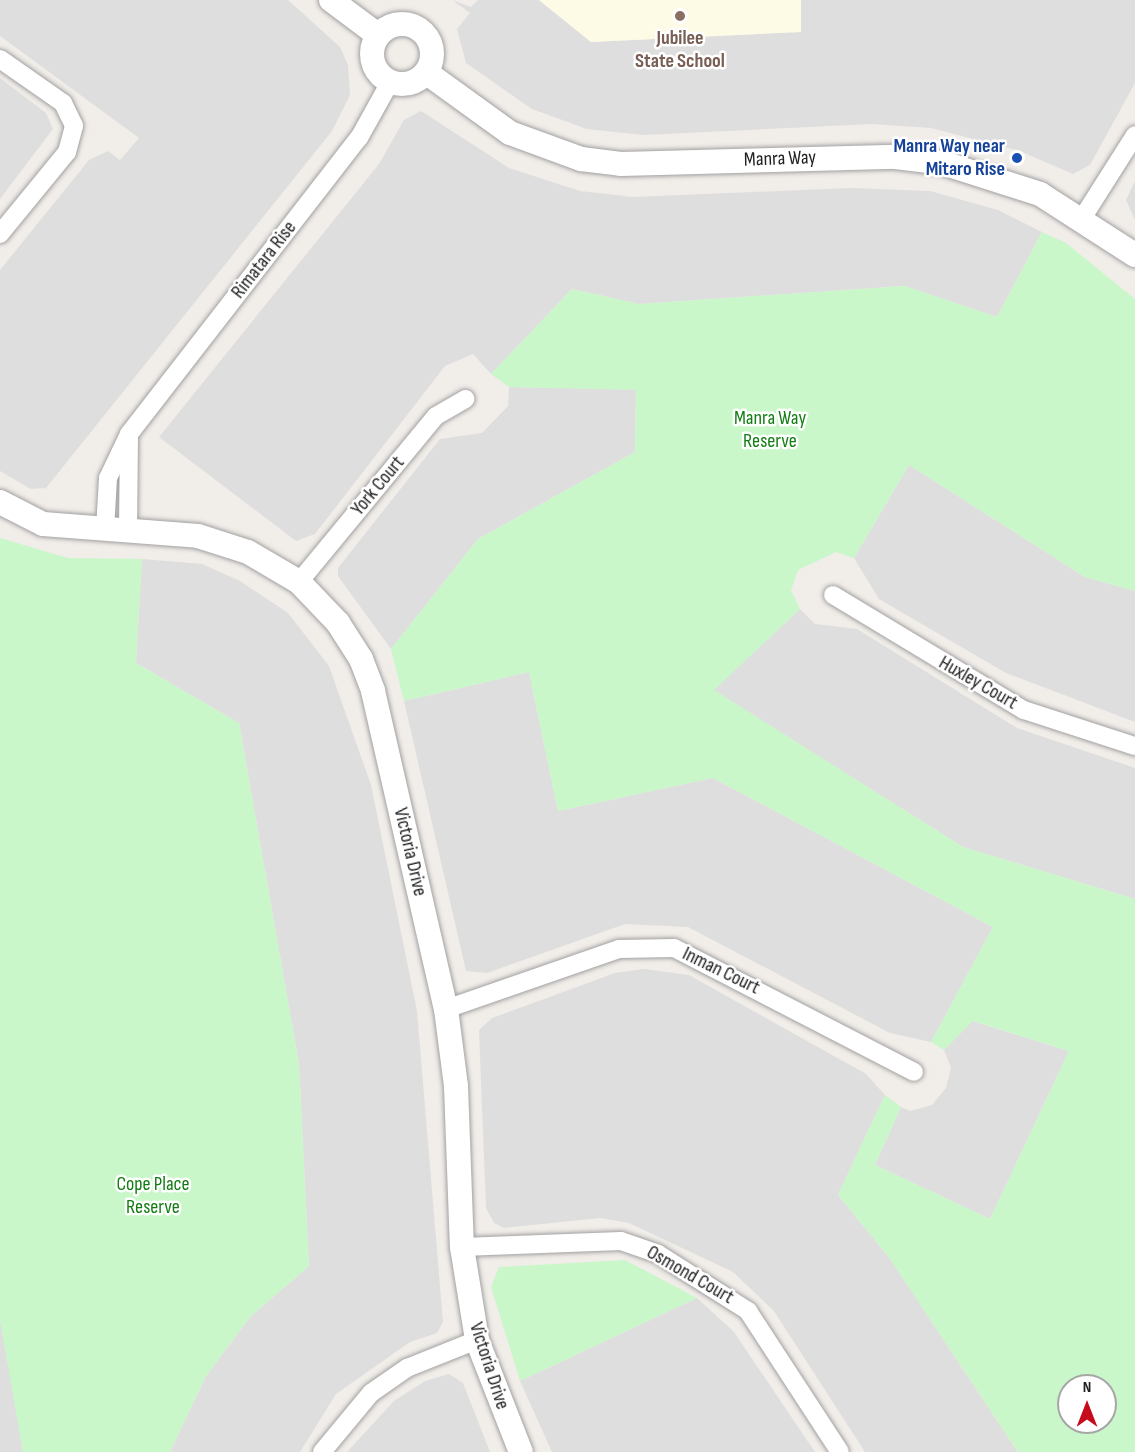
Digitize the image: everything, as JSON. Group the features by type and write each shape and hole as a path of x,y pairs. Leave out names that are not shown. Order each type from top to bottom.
{"street":[{"path":"331,0 378,35"},
{"path":"395,24 424,32 432,47 427,73 410,83 390,81 373,62 378,35 395,24"},
{"path":"0,59 63,103 74,126 67,152 0,234"},
{"name":"Manra Way","path":"427,73 510,133 581,159 621,164 896,157 997,177 1083,217 1135,255"},
{"name":"Rimatara Rise","path":"116,531 129,434 359,138 390,81"},
{"path":"1083,217 1135,135"},
{"name":"York Court","path":"299,582 436,416 465,399"},
{"name":"Victoria Drive","path":"0,502 43,524 198,536 248,552 299,582 338,623 373,691 446,1009 456,1086 462,1247 477,1340 521,1452"},
{"name":"Huxley Court","path":"833,595 1024,710 1135,746"},
{"name":"Inman Court","path":"446,1009 619,949 674,948 914,1072"},
{"name":"Osmond Court","path":"462,1247 621,1241 658,1254 748,1311 840,1452"},
{"path":"322,1452 371,1393 407,1368 477,1340"}],"shaded area":[{"path":"0,0 288,0 340,47 348,65 350,95 332,131 46,488 31,489 0,471 0,270 89,160 108,151 120,160 139,138 0,36"},
{"path":"452,0 471,7 478,0 539,0 591,42 801,32 801,0 1135,0 1135,83 1090,165 1073,174 1020,151 931,128 871,124 644,135 587,129 532,109 466,63 457,29 470,13"},
{"name":"Jubilee State School","path":"539,0 801,0 801,32 591,42"},
{"path":"0,78 46,113 53,129 0,199"},
{"path":"421,111 509,168 580,191 633,197 850,188 930,191 998,210 1042,232 997,317 904,286 639,304 572,289 491,374 473,354 445,366 315,534 296,541 159,437 379,164 404,120"},
{"path":"1135,181 1135,220 1126,200"},
{"path":"509,387 636,389 635,452 478,539 391,649 338,576 338,568 440,439 482,433 508,406"},
{"path":"909,465 1085,577 1135,591 1135,722 1006,673 879,599 854,558"},
{"path":"142,559 202,564 240,581 288,613 329,666 371,785 417,1011 443,1322 437,1333 410,1342 336,1394 300,1452 170,1452 206,1376 250,1317 309,1266 299,1064 239,723 136,663"},
{"path":"800,609 815,624 857,629 1017,728 1135,768 1135,899 963,847 713,690"},
{"path":"529,672 558,811 713,778 993,927 931,1042 890,1033 688,927 625,924 487,973 466,971 404,701"},
{"path":"644,969 689,975 866,1074 885,1095 838,1195 888,1256 1018,1452 865,1452 774,1311 733,1272 629,1223 600,1218 504,1228 494,1223 486,1208 479,1030 492,1018 615,973"},
{"path":"972,1021 1069,1051 990,1219 875,1165 901,1107 910,1111 932,1105 946,1088 951,1068 944,1050"},
{"path":"697,1298 734,1332 815,1452 552,1452 520,1381"},
{"path":"0,1320 11,1378 23,1452 0,1452"},
{"path":"449,1374 463,1383 490,1452 347,1452 394,1401 425,1381"}],"green space":[{"name":"Manra Way Reserve","path":"1042,232 1066,243 1135,299 1135,591 1085,577 909,465 854,558 836,552 798,570 791,590 800,609 714,690 963,847 1135,899 1135,1452 1018,1452 888,1256 838,1195 885,1095 901,1107 875,1165 990,1219 1069,1051 973,1021 944,1050 931,1042 993,927 713,778 558,811 529,672 404,701 391,649 478,539 635,452 636,390 509,387 491,374 572,289 639,304 905,286 997,317"},
{"name":"Cope Place Reserve","path":"0,538 68,558 142,559 136,663 239,723 299,1064 309,1266 250,1317 206,1376 170,1452 23,1452 0,1320"},
{"path":"625,1260 697,1298 520,1381 491,1287 499,1267"}],"place":[{"name":"Jubilee State School","path":"680,16"},
{"name":"Manra Way near Mitaro Rise","path":"1017,158"}]}
